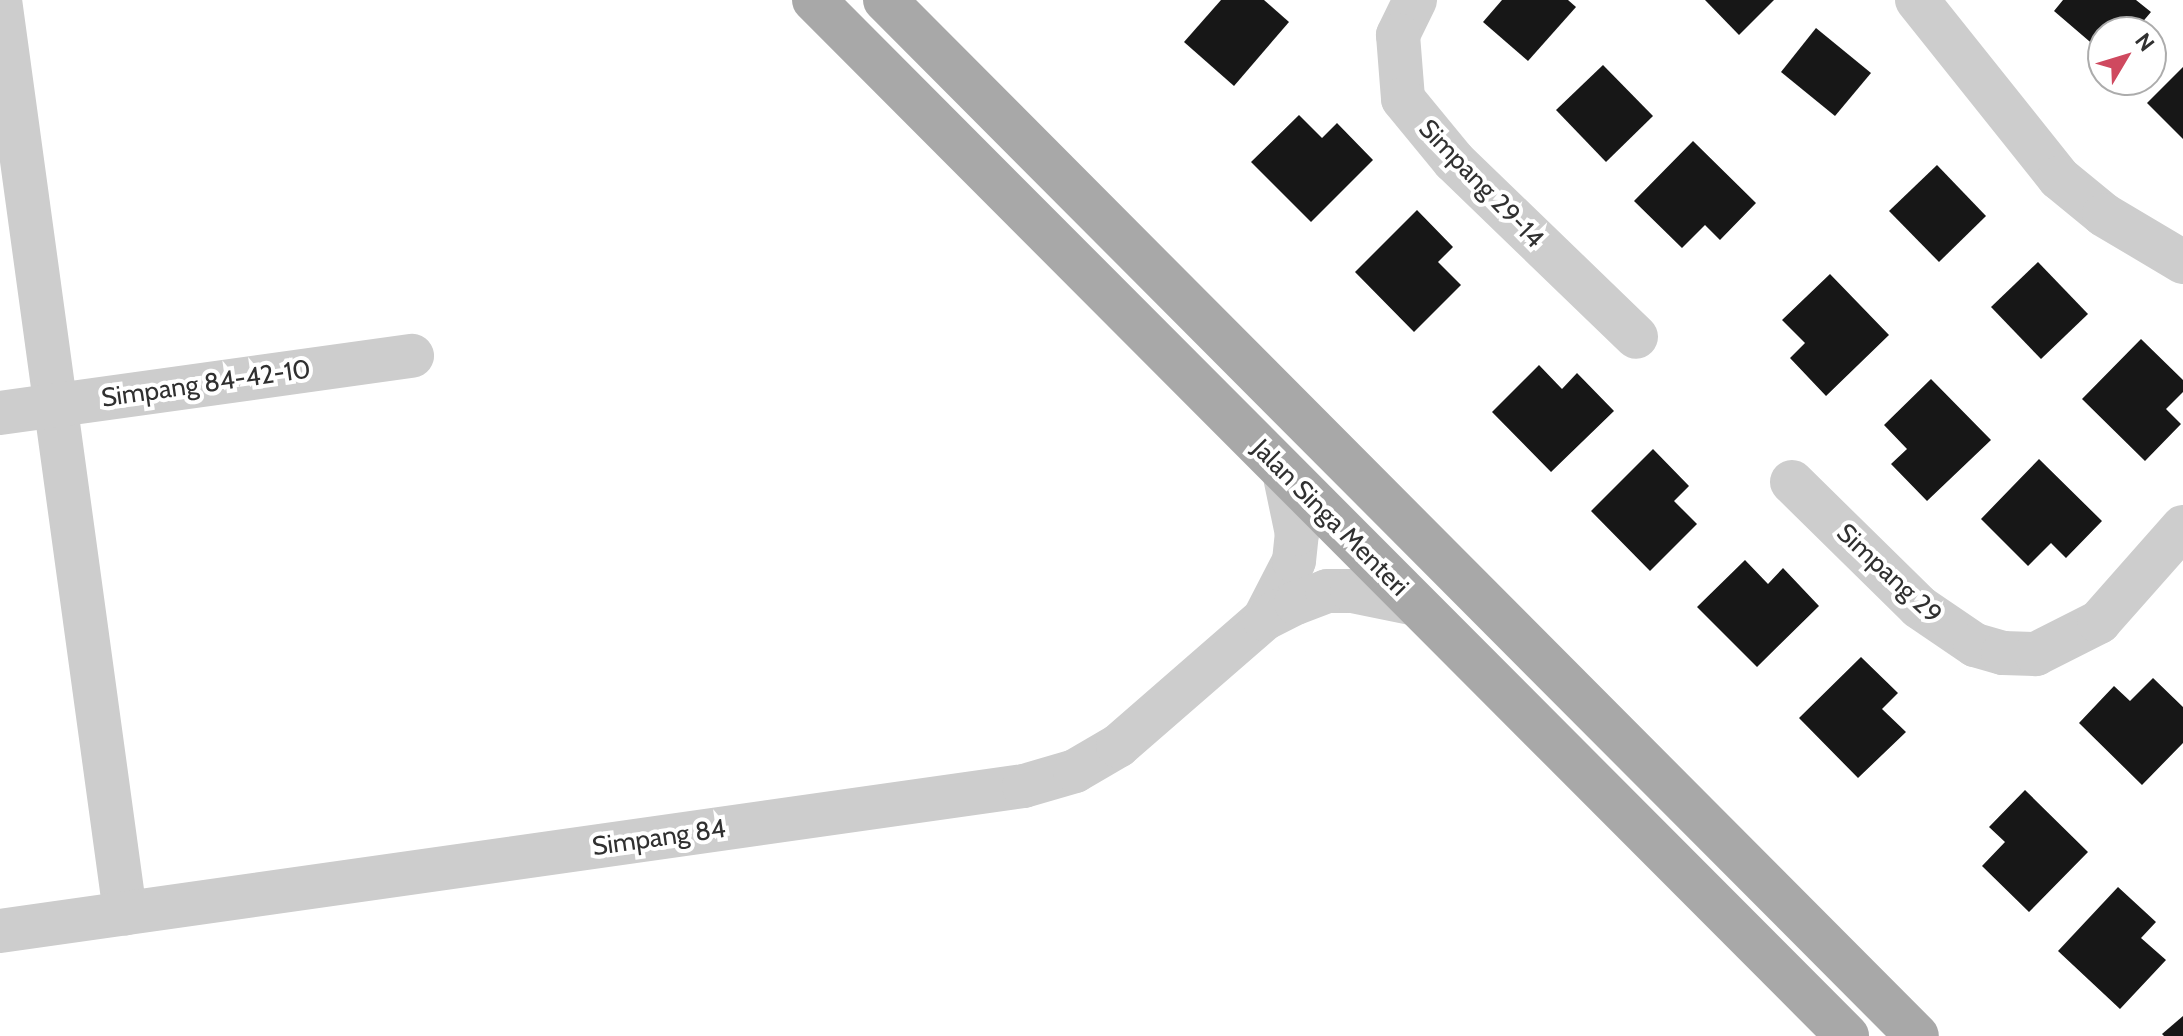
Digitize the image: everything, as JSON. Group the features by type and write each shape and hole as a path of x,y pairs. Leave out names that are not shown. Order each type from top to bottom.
{"main road":[{"name":"Jalan Singa Menteri","path":"814,0 1847,1036"},
{"name":"Jalan Singa Menteri","path":"885,0 1917,1036"}],"street":[{"path":"0,0 125,913"},
{"name":"Simpang 29-14","path":"1415,0 1398,35 1403,99 1454,161 1636,337"},
{"path":"1917,0 2059,178 2148,244 2183,262"},
{"name":"Simpang 84-42-10","path":"0,413 412,356"},
{"path":"1264,619 1294,561 1297,534 1284,472"},
{"name":"Simpang 29","path":"1792,482 1919,607 1975,645 2003,653 2036,654 2099,622 2183,527"},
{"path":"1264,619 1327,591 1416,604"},
{"name":"Simpang 84","path":"0,931 1024,786 1075,771 1118,746 1264,619"}],"building":[{"path":"1221,0 1264,0 1289,22 1234,86 1184,42"},
{"path":"1502,0 1568,0 1576,7 1528,61 1483,22"},
{"path":"1705,0 1774,0 1739,35"},
{"path":"2063,0 2136,0 2151,12 2148,16 2087,16 2087,39 2054,11"},
{"path":"1816,28 1871,73 1835,116 1781,72"},
{"path":"1603,65 1653,116 1606,162 1556,110"},
{"path":"2183,67 2183,139 2147,103 2154,96 2167,96 2167,83"},
{"path":"1299,115 1322,138 1337,123 1373,160 1311,222 1251,162"},
{"path":"1693,141 1756,203 1720,240 1705,225 1682,248 1634,201"},
{"path":"1937,165 1986,216 1939,262 1889,211"},
{"path":"1417,210 1453,247 1438,262 1461,285 1414,332 1355,272"},
{"path":"2038,262 2088,314 2041,359 1991,307"},
{"path":"1830,274 1889,335 1826,396 1790,358 1805,343 1782,320"},
{"path":"2141,339 2183,380 2183,392 2166,409 2181,424 2145,461 2082,399"},
{"path":"1539,365 1562,389 1577,373 1614,411 1551,472 1492,412"},
{"path":"1931,379 1991,440 1927,501 1891,464 1907,449 1884,425"},
{"path":"1653,449 1689,486 1674,501 1697,524 1650,571 1591,511"},
{"path":"2039,459 2102,521 2066,558 2051,543 2028,566 1981,519"},
{"path":"1745,560 1768,584 1783,568 1819,606 1757,667 1697,607"},
{"path":"1861,657 1898,693 1882,709 1906,732 1858,778 1799,718"},
{"path":"2153,678 2183,707 2183,743 2142,785 2079,723 2114,686 2130,701"},
{"path":"2025,790 2088,852 2029,912 1982,866 2005,842 1989,827"},
{"path":"2118,887 2156,922 2141,938 2166,960 2120,1009 2058,951"},
{"path":"2183,1016 2183,1036 2162,1034"}]}
